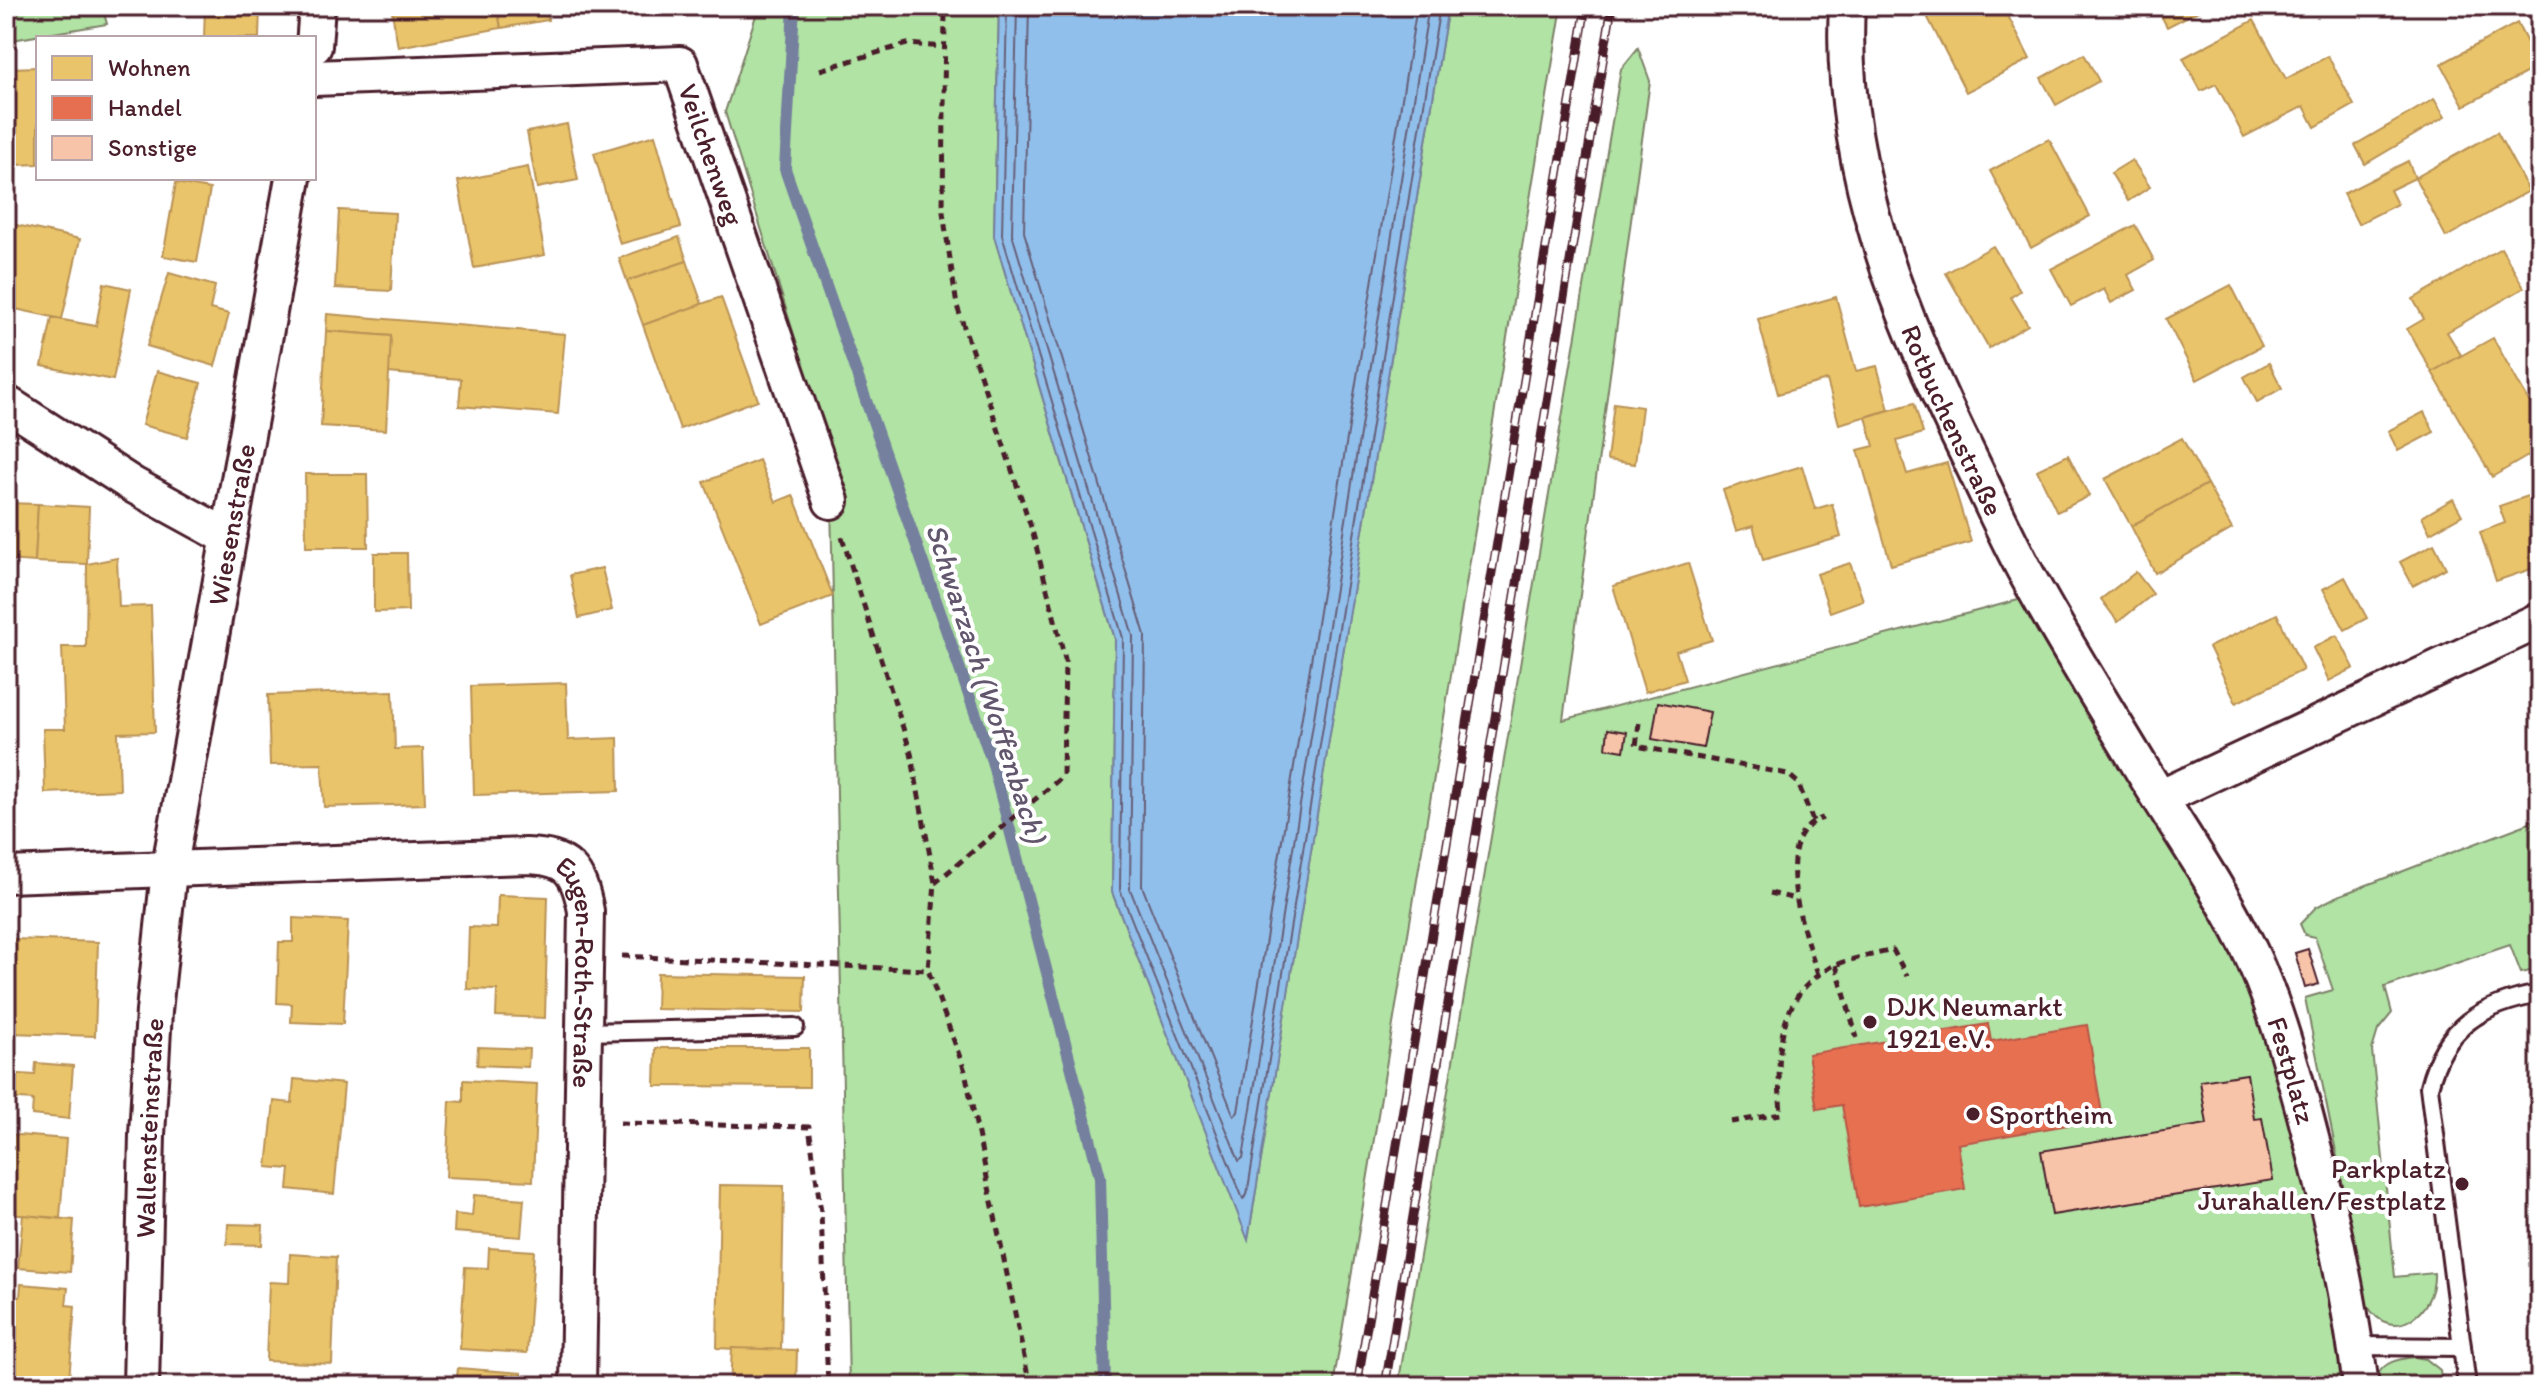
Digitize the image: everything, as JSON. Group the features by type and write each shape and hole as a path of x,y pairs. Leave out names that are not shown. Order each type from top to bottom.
{"street":[{"path":"315,36 317,6"},
{"name":"Rotbuchenstraße","path":"1847,6 1844,51 1850,107 1874,223 1894,290 1952,422 2033,587 2225,903"},
{"name":"Veilchenweg","path":"316,78 680,64 831,501"},
{"name":"Wiesenstraße","path":"169,871 293,180"},
{"path":"6,403 133,485 228,537"},
{"path":"2160,798 2540,620"},
{"name":"Eugen-Roth-Straße","path":"6,875 551,856 564,863 581,886 586,911 578,1386"},
{"name":"Wallensteinstraße","path":"141,1386 147,1135 154,1011 169,871"},
{"name":"Festplatz","path":"2225,903 2263,979 2290,1061 2339,1252 2361,1386"}],"lane":[{"path":"2467,1386 2429,1087 2436,1057 2472,1018 2496,1005 2540,994"},
{"path":"585,1032 795,1027"},
{"path":"2356,1346 2462,1347"}],"path":[{"path":"935,883 1063,776 1065,659 1032,530 957,306 943,212 945,6"},
{"path":"820,70 907,44 945,47"},
{"path":"831,501 911,753 935,883 928,970 965,1071 1030,1386"},
{"path":"1639,723 1636,746 1788,774 1798,783 1813,821"},
{"path":"1818,975 1796,899 1798,840 1813,821 1823,818"},
{"path":"1770,893 1796,899"},
{"path":"1731,1122 1781,1114 1778,1048 1784,1021 1793,1000 1818,975 1836,965 1893,950 1907,976"},
{"path":"586,955 928,970"},
{"path":"1836,965 1857,1038"},
{"path":"583,1122 809,1127 821,1212 828,1386"}],"green space":[{"path":"6,6 102,6 107,24 6,41"},
{"path":"759,6 999,6 994,236 1115,639 1112,892 1248,1239 1448,6 1562,6 1333,1386 849,1386 830,451 725,112"},
{"name":"DJK Neumarkt 1921 e.V.","path":"1638,48 1650,81 1563,720 2026,598 2240,962 2275,1066 2304,1171 2346,1386 1398,1386 1621,69"},
{"path":"2540,819 2540,969 2521,973 2510,945 2385,987 2392,1013 2378,1030 2372,1050 2395,1277 2434,1273 2433,1288 2420,1312 2399,1324 2388,1323 2377,1317 2367,1305 2305,998 2333,990 2315,937 2305,935 2300,924 2316,907 2338,896"},
{"path":"2414,1357 2426,1359 2440,1370 2442,1386 2377,1386 2379,1372 2388,1364"}],"water":[{"path":"999,6 1448,6 1248,1240 1112,892 1115,639 994,236"}],"building: Wohnen":[{"path":"205,6 260,6 259,36 204,36"},
{"path":"391,6 497,6 501,28 398,47"},
{"path":"497,6 545,6 548,20 501,28"},
{"path":"1938,6 2003,6 2030,59 1966,92 1926,14"},
{"path":"2156,6 2201,6 2202,9 2167,27"},
{"path":"2254,20 2286,79 2328,56 2354,105 2315,127 2304,106 2244,137 2216,84 2201,91 2183,58"},
{"path":"2517,23 2539,66 2464,106 2441,64"},
{"path":"2084,54 2099,81 2056,105 2041,78"},
{"path":"36,67 36,164 16,165 10,68"},
{"path":"2434,99 2445,117 2365,164 2355,145"},
{"path":"567,124 578,180 537,188 527,132"},
{"path":"2497,132 2529,191 2446,237 2415,178"},
{"path":"655,135 681,227 620,244 594,153"},
{"path":"2049,139 2090,216 2031,248 1990,171"},
{"path":"2132,160 2150,187 2128,201 2111,173"},
{"path":"2408,161 2415,178 2390,190 2397,204 2358,224 2343,194"},
{"path":"528,167 545,255 474,268 458,181"},
{"path":"176,183 210,189 197,262 163,256"},
{"path":"339,210 395,213 391,291 335,288"},
{"path":"7,223 80,239 62,319 6,307"},
{"path":"2135,225 2154,260 2128,275 2136,290 2111,303 2104,289 2071,306 2051,269"},
{"path":"679,237 687,261 627,281 619,258"},
{"path":"1993,246 2020,291 2011,297 2028,325 1989,348 1946,273"},
{"path":"2501,248 2524,288 2447,332 2461,355 2432,372 2407,329 2424,319 2413,299"},
{"path":"687,261 702,304 643,325 627,281"},
{"path":"169,273 215,286 210,309 229,314 215,366 147,346"},
{"path":"104,283 131,289 113,380 42,366 52,318 96,326"},
{"path":"2231,285 2262,346 2197,380 2166,319"},
{"path":"721,297 758,400 680,429 643,325"},
{"path":"1836,297 1856,371 1877,366 1889,410 1839,424 1827,380 1778,394 1758,319"},
{"path":"327,314 565,334 558,414 459,406 461,379 388,373 391,336 326,331"},
{"path":"326,331 391,336 386,430 321,426"},
{"path":"2493,338 2540,421 2540,449 2492,477 2432,372"},
{"path":"2269,363 2282,388 2257,402 2244,377"},
{"path":"157,371 201,383 187,437 142,425"},
{"path":"1614,403 1642,407 1635,464 1607,460"},
{"path":"1914,403 1923,433 1897,441 1907,474 1947,463 1971,542 1891,565 1858,450 1874,446 1866,417"},
{"path":"2424,412 2434,432 2398,451 2388,431"},
{"path":"2182,438 2207,484 2131,526 2105,479"},
{"path":"2068,455 2089,496 2057,512 2037,470"},
{"path":"759,460 776,502 793,495 833,596 761,624 704,482"},
{"path":"1802,466 1815,509 1832,504 1841,537 1763,560 1753,526 1736,531 1723,490"},
{"path":"305,474 367,474 368,547 306,547"},
{"path":"2207,484 2232,529 2155,573 2131,526"},
{"path":"2540,492 2540,566 2496,581 2480,532 2505,523 2499,506"},
{"path":"2453,499 2462,515 2430,533 2422,517"},
{"path":"6,503 38,504 35,562 6,560"},
{"path":"38,504 89,507 87,564 35,562"},
{"path":"2434,544 2446,568 2413,586 2400,562"},
{"path":"374,553 407,553 408,611 374,612"},
{"path":"117,558 119,607 151,606 155,732 118,733 120,790 45,793 43,729 65,729 62,647 86,647 87,564"},
{"path":"1688,563 1712,640 1676,651 1685,680 1645,692 1613,586"},
{"path":"1850,563 1863,600 1830,612 1817,574"},
{"path":"602,568 612,610 579,618 570,575"},
{"path":"2136,572 2153,594 2118,622 2101,599"},
{"path":"2345,577 2367,618 2345,630 2323,589"},
{"path":"2277,614 2303,670 2236,703 2209,647"},
{"path":"2337,635 2354,668 2329,681 2313,648"},
{"path":"566,683 568,740 618,738 619,791 474,795 471,686"},
{"path":"393,691 395,749 423,748 425,804 324,807 322,764 270,765 268,695"},
{"path":"498,895 548,897 545,1018 496,1016 497,990 467,989 469,927 497,928"},
{"path":"293,918 348,921 343,1024 291,1022 292,1004 277,1003 279,942 293,942"},
{"path":"13,939 98,942 95,1036 11,1033"},
{"path":"657,973 805,976 804,1012 656,1009"},
{"path":"478,1047 529,1049 528,1067 477,1065"},
{"path":"656,1048 809,1048 809,1087 655,1086"},
{"path":"36,1063 73,1066 69,1119 32,1115 33,1100 6,1098 6,1073 35,1075"},
{"path":"294,1079 344,1084 334,1194 288,1189 290,1169 267,1167 274,1101 292,1103"},
{"path":"463,1080 537,1084 533,1181 446,1177 450,1101 463,1102"},
{"path":"6,1134 66,1139 60,1218 6,1214"},
{"path":"720,1185 784,1186 781,1351 717,1348"},
{"path":"474,1195 524,1199 521,1237 454,1232 455,1214 472,1216"},
{"path":"23,1215 74,1220 70,1272 18,1268"},
{"path":"228,1224 263,1225 262,1245 227,1244"},
{"path":"489,1248 534,1251 527,1353 460,1349 465,1267 488,1268"},
{"path":"290,1254 336,1257 332,1364 266,1361 269,1282 289,1283"},
{"path":"21,1284 68,1288 66,1305 75,1306 69,1380 6,1375 6,1296 20,1297"},
{"path":"732,1348 797,1350 796,1386 730,1386"},
{"path":"458,1368 522,1373 521,1386 456,1386"}],"building: Handel":[{"name":"Sportheim","path":"1988,1024 1991,1041 2087,1025 2103,1119 1958,1144 1965,1189 1859,1207 1842,1105 1817,1109 1808,1054"}],"building: Sonstige":[{"path":"1658,702 1710,712 1703,748 1652,739"},
{"path":"1608,729 1627,732 1624,751 1606,748"},
{"path":"2308,949 2319,984 2305,988 2295,953"},
{"path":"2247,1074 2254,1119 2262,1118 2273,1180 2052,1215 2041,1151 2207,1124 2200,1081"}],"waterway":[{"name":"Schwarzach (Woffenbach)","path":"794,6 785,169 992,761 1100,1177 1105,1386"}],"railway":[{"path":"1357,1386 1586,6"},
{"path":"1385,1386 1612,6"}],"place":[{"name":"DJK Neumarkt 1921 e.V.","path":"1870,1022"},
{"name":"Sportheim","path":"1973,1114"},
{"name":"Parkplatz Jurahallen/Festplatz","path":"2462,1184"}]}
